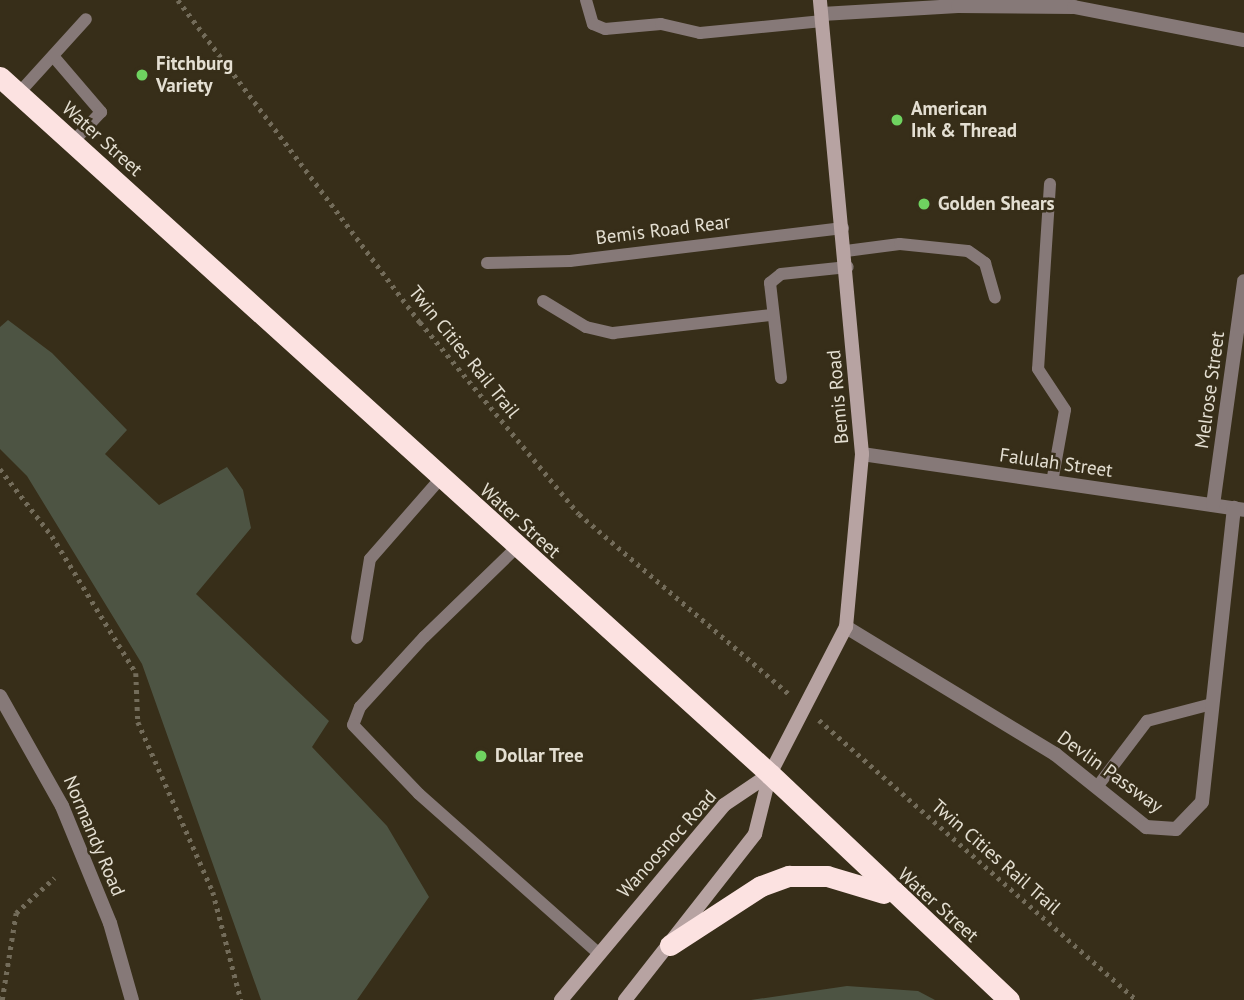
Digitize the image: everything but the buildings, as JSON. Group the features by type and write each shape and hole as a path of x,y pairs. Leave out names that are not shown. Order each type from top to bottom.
{"highway":[{"name":"Water Street","path":"0,77 440,480 771,774 896,898 1009,1000"},
{"path":"670,945 761,886 789,876 827,876 896,898"}],"main road":[{"name":"Bemis Road","path":"771,774 846,627 862,454 848,267 821,12"},
{"path":"625,1000 755,834 771,774"},
{"name":"Wanoosnoc Road","path":"561,1000 597,952 724,805 771,774"}],"street":[{"path":"821,12 958,3 1074,7 1244,40"},
{"name":"Melrose Street","path":"1213,505 1244,281"},
{"name":"Falulah Street","path":"862,454 1239,509"},
{"name":"Devlin Passway","path":"846,627 1055,754 1146,827 1176,830 1202,802 1212,704 1239,509"},
{"name":"Normandy Road","path":"0,696 62,806 110,923 132,1000"}],"lane":[{"path":"586,0 593,24 605,29 661,24 700,33 821,12"},
{"path":"18,94 86,19"},
{"path":"53,56 101,112 72,143"},
{"path":"1050,184 1038,369 1065,410 1052,482"},
{"name":"Bemis Road Rear","path":"487,263 570,261 843,228"},
{"path":"846,251 900,244 968,251 985,263 995,298"},
{"path":"780,378 772,315 775,276 848,267"},
{"path":"543,301 586,327 613,333 772,315"},
{"path":"357,638 370,559 440,480"},
{"path":"516,548 369,697 353,725 391,768 597,952"},
{"path":"1097,787 1147,721 1212,704"}],"path":[{"name":"Twin Cities Rail Trail","path":"178,0 420,322 579,514 771,679"},
{"path":"0,469 52,536 136,673 138,722 213,892 241,1000"},
{"name":"Twin Cities Rail Trail","path":"836,735 1137,1000"},
{"path":"2,1000 16,913 54,878"}],"green space":[{"path":"8,320 52,353 127,430 105,454 159,505 227,467 243,490 251,528 196,594 329,721 312,747 387,826 429,897 357,1000 261,1000 142,664 27,476 0,449 0,327"},
{"path":"847,986 918,991 935,1000 751,1000"}],"place":[{"name":"Fitchburg Variety","path":"142,75"},
{"name":"American Ink & Thread","path":"897,120"},
{"name":"Golden Shears","path":"924,204"},
{"name":"Dollar Tree","path":"481,756"}]}
